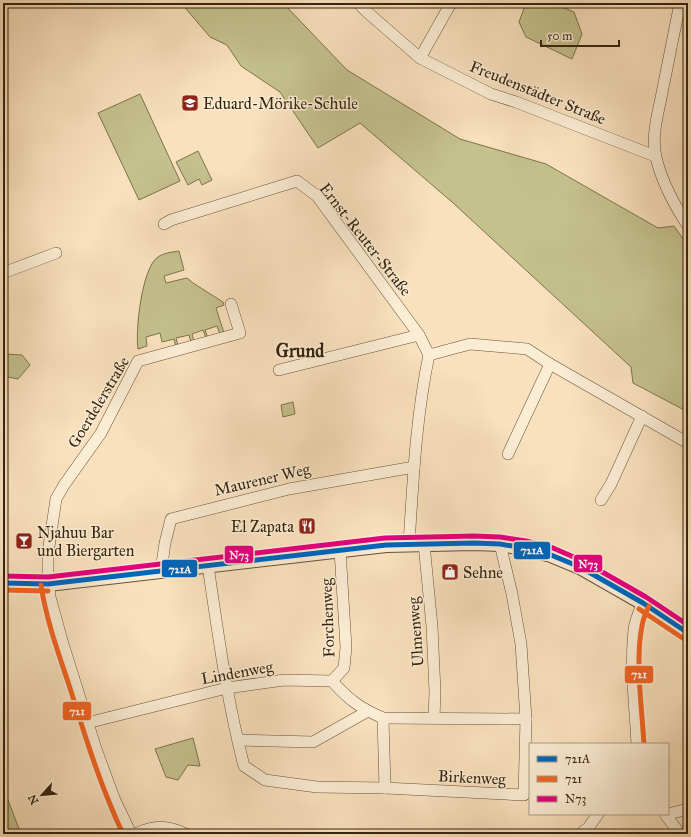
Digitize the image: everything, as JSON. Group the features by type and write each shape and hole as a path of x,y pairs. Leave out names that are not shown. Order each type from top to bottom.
{"street":[{"name":"Freudenstädter Straße","path":"358,3 420,58 491,94 655,156"},
{"path":"420,58 451,3"},
{"path":"680,3 658,110 654,138 655,156 660,170 679,213 688,226"},
{"name":"Ernst-Reuter-Straße","path":"164,224 171,220 297,181 317,196 419,335 429,355"},
{"path":"3,273 56,253"},
{"name":"Goerdelerstraße","path":"48,584 48,553 56,499 64,485 101,433 138,361 240,333 232,304"},
{"path":"279,370 419,335"},
{"path":"409,544 414,467 429,355 470,344 527,349 550,364 688,443"},
{"path":"508,454 550,364"},
{"path":"601,500 611,484 642,416"},
{"name":"Maurener Weg","path":"161,571 171,519 289,489 414,467"},
{"name":"Ulmenweg","path":"424,544 432,626 435,692 434,718"},
{"path":"3,584 48,584 378,545 500,544 551,555 580,567 643,603 688,633"},
{"name":"Birkenweg","path":"208,566 227,688 244,766 265,780 317,787 385,788 524,795 526,719 521,644 512,594 500,544"},
{"name":"Forchenweg","path":"332,681 344,668 346,647 340,550"},
{"path":"48,584 50,597 63,644 87,723 114,798 130,834"},
{"path":"637,743 633,670 634,630 637,617 643,603"},
{"name":"Lindenweg","path":"87,723 227,688 284,680 332,681"},
{"path":"332,681 348,698 368,711 383,718 526,719"},
{"path":"238,740 313,742 368,711"},
{"path":"383,718 385,788"},
{"path":"669,813 688,809"},
{"path":"580,834 588,828 597,815"},
{"path":"667,815 680,834"},
{"path":"135,834 161,826 173,828 186,834"}],"shaded area":[{"path":"181,3 283,3 347,70 460,139 546,164 658,228 674,226 688,246 688,412 633,383 631,367 452,202 360,123 318,148 280,92 241,66 227,45 210,37"},
{"path":"526,3 552,3 574,12 582,34 572,59 526,37 519,22"},
{"path":"140,94 180,181 139,200 98,113"},
{"path":"198,151 212,180 202,185 199,179 188,185 176,162"},
{"path":"179,251 184,270 164,276 166,283 187,278 223,302 224,305 216,308 224,333 220,334 217,326 205,330 208,338 206,338 203,330 192,334 194,341 191,342 189,335 176,338 178,346 176,347 174,339 162,342 160,333 146,337 147,346 138,349 137,340 141,300 152,263 160,256"},
{"path":"5,354 22,355 30,365 18,379 3,376 3,357"},
{"path":"293,402 295,414 283,417 281,405"},
{"path":"193,738 200,766 188,765 178,780 166,777 155,749"},
{"path":"3,787 21,834 3,834"}],"transit line":[{"name":"N73","path":"3,576 48,577 385,538 474,536 500,537 526,541 553,548 583,561 646,597 688,625"},
{"name":"721A","path":"3,583 48,584 386,545 474,543 500,544 551,555 580,567 643,603 688,633"},
{"name":"721","path":"41,585 53,635 87,742 107,797 123,834"},
{"name":"721","path":"3,590 48,591"},
{"name":"721","path":"644,743 639,654 642,623 649,606"},
{"name":"721","path":"639,609 684,639"}],"place":[{"name":"Eduard-Mörike-Schule","path":"190,103"},
{"name":"El Zapata","path":"307,526"},
{"name":"Njahuu Bar und Biergarten","path":"24,541"},
{"name":"Sehne","path":"450,572"}],"district":[{"name":"Grund","path":"300,351"}]}
